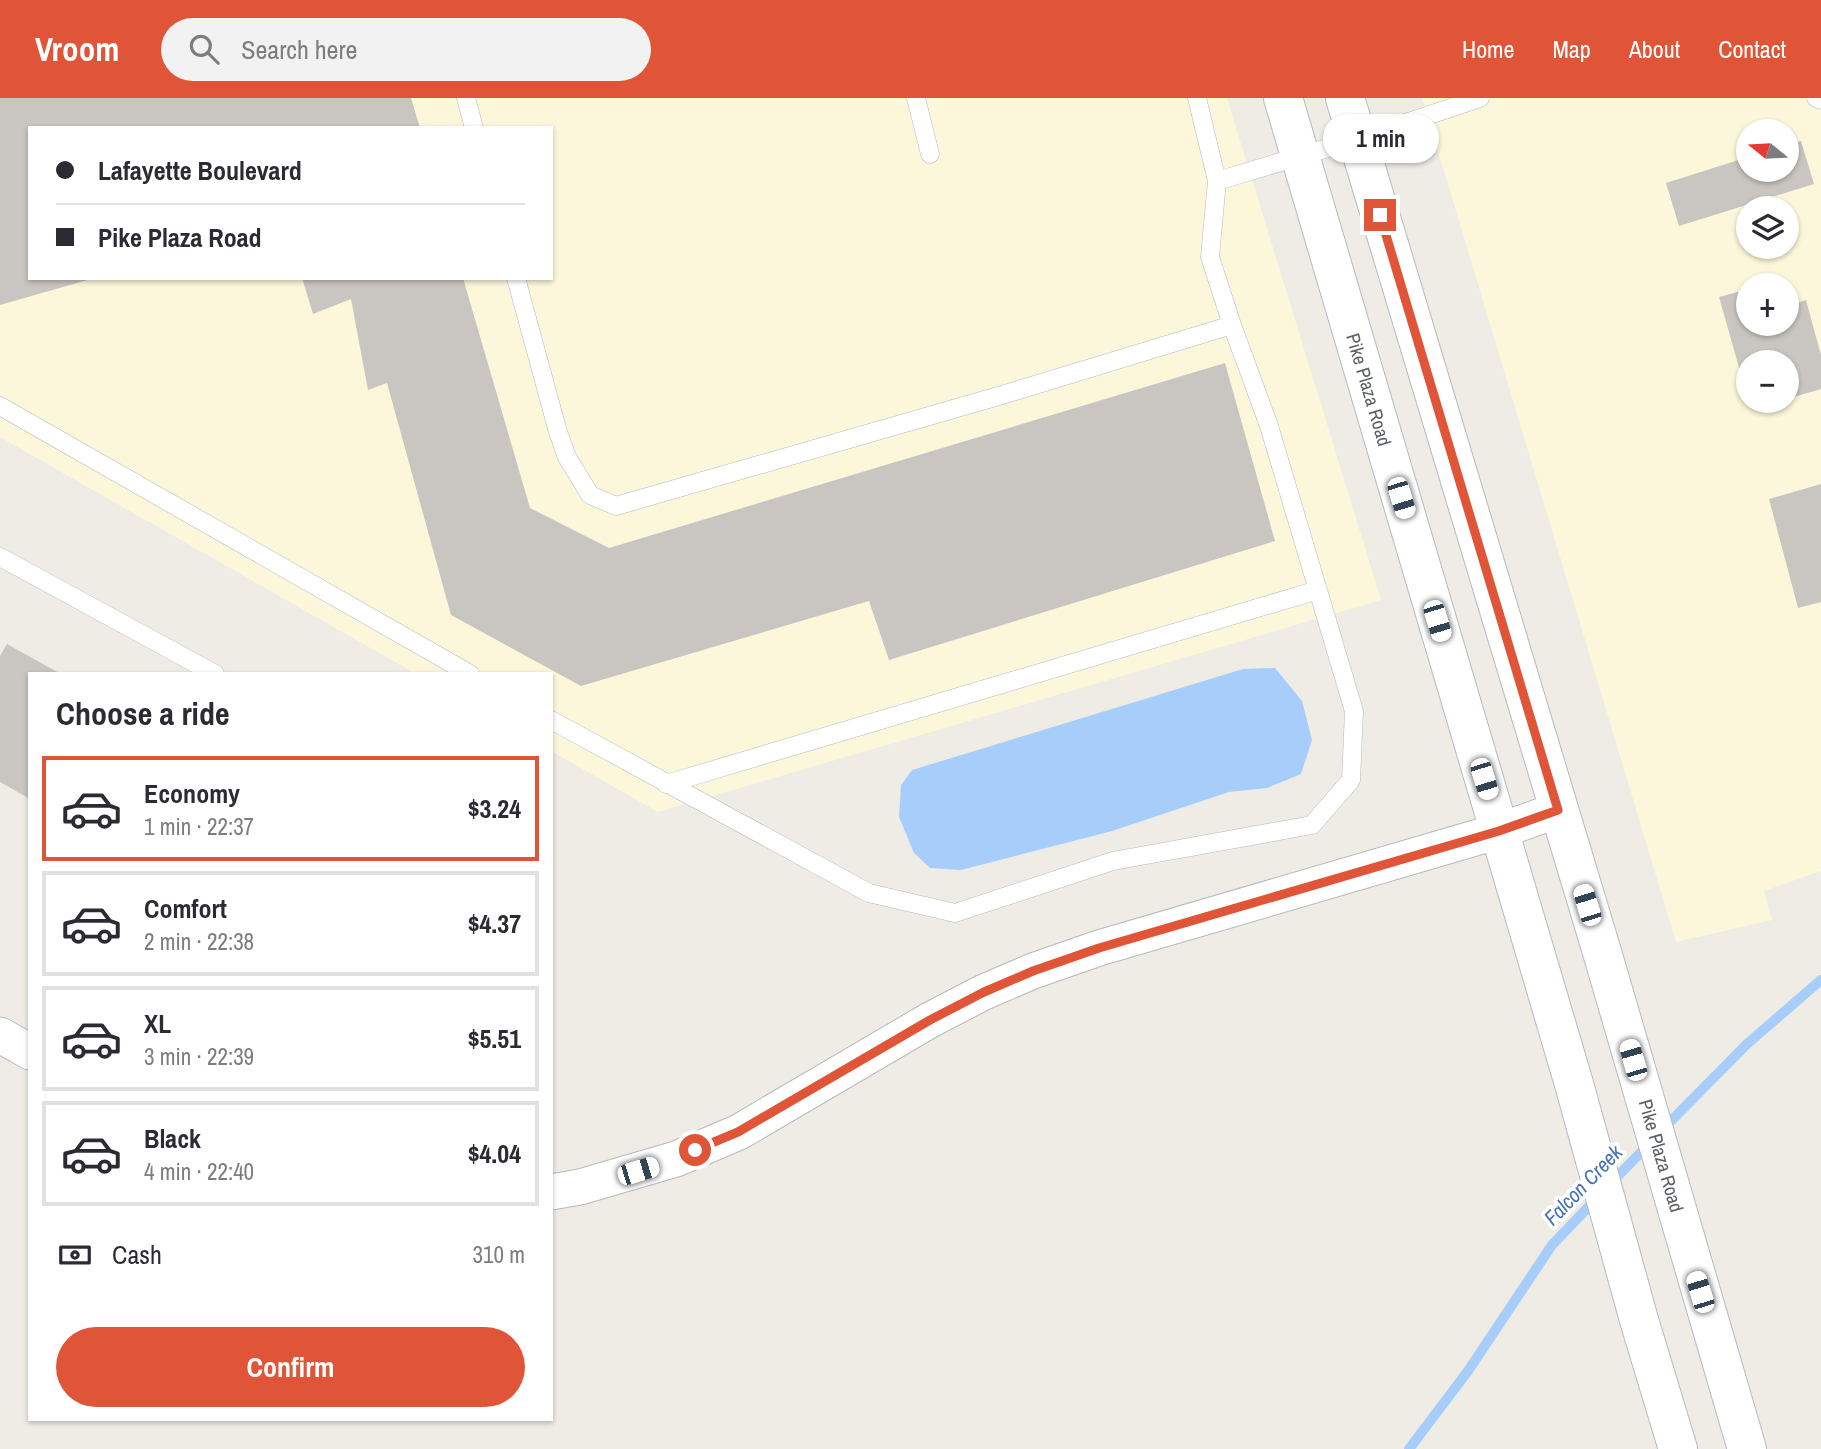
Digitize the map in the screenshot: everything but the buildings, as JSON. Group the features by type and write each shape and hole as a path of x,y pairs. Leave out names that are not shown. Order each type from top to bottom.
{"main road":[{"name":"Pike Plaza Road","path":"1283,98 1574,1084 1639,1320 1678,1449"},
{"name":"Pike Plaza Road","path":"1346,98 1747,1449"}],"street":[{"path":"553,1192 580,1187 676,1159 738,1132 930,1020 1033,971 1099,948 1499,831 1558,810"},
{"path":"0,1035 28,1051"}],"lane":[{"path":"466,98 473,126"},
{"path":"916,98 930,154"},
{"path":"553,721 869,893 955,914 1113,861 1312,825 1351,780 1354,711 1269,426 1210,257 1217,181 1197,98"},
{"path":"1217,181 1358,139 1480,98"},
{"path":"1816,98 1821,100"},
{"path":"517,280 567,457 590,495 617,506 1002,395 1232,325"},
{"path":"0,406 466,672"},
{"path":"0,557 211,672"},
{"path":"666,783 1318,590"}],"shaded area":[{"path":"0,98 1227,98 1381,600 658,812 553,752 553,672 412,672 0,437"},
{"path":"1422,98 1821,98 1821,871 1764,891 1772,920 1676,942"}],"water":[{"path":"1275,668 1302,701 1312,740 1301,774 1267,788 1229,792 1112,831 961,870 930,868 914,853 899,817 901,785 912,770 1243,669"}],"waterway":[{"name":"Falcon Creek","path":"1663,1129 1747,1044 1821,980"},
{"name":"Falcon Creek","path":"1612,1182 1648,1145"},
{"name":"Falcon Creek","path":"1409,1449 1468,1371 1552,1245 1597,1198"}],"route":[{"path":"695,1150 738,1132 930,1020 1033,971 1099,948 1499,831 1558,810 1380,215"}]}
